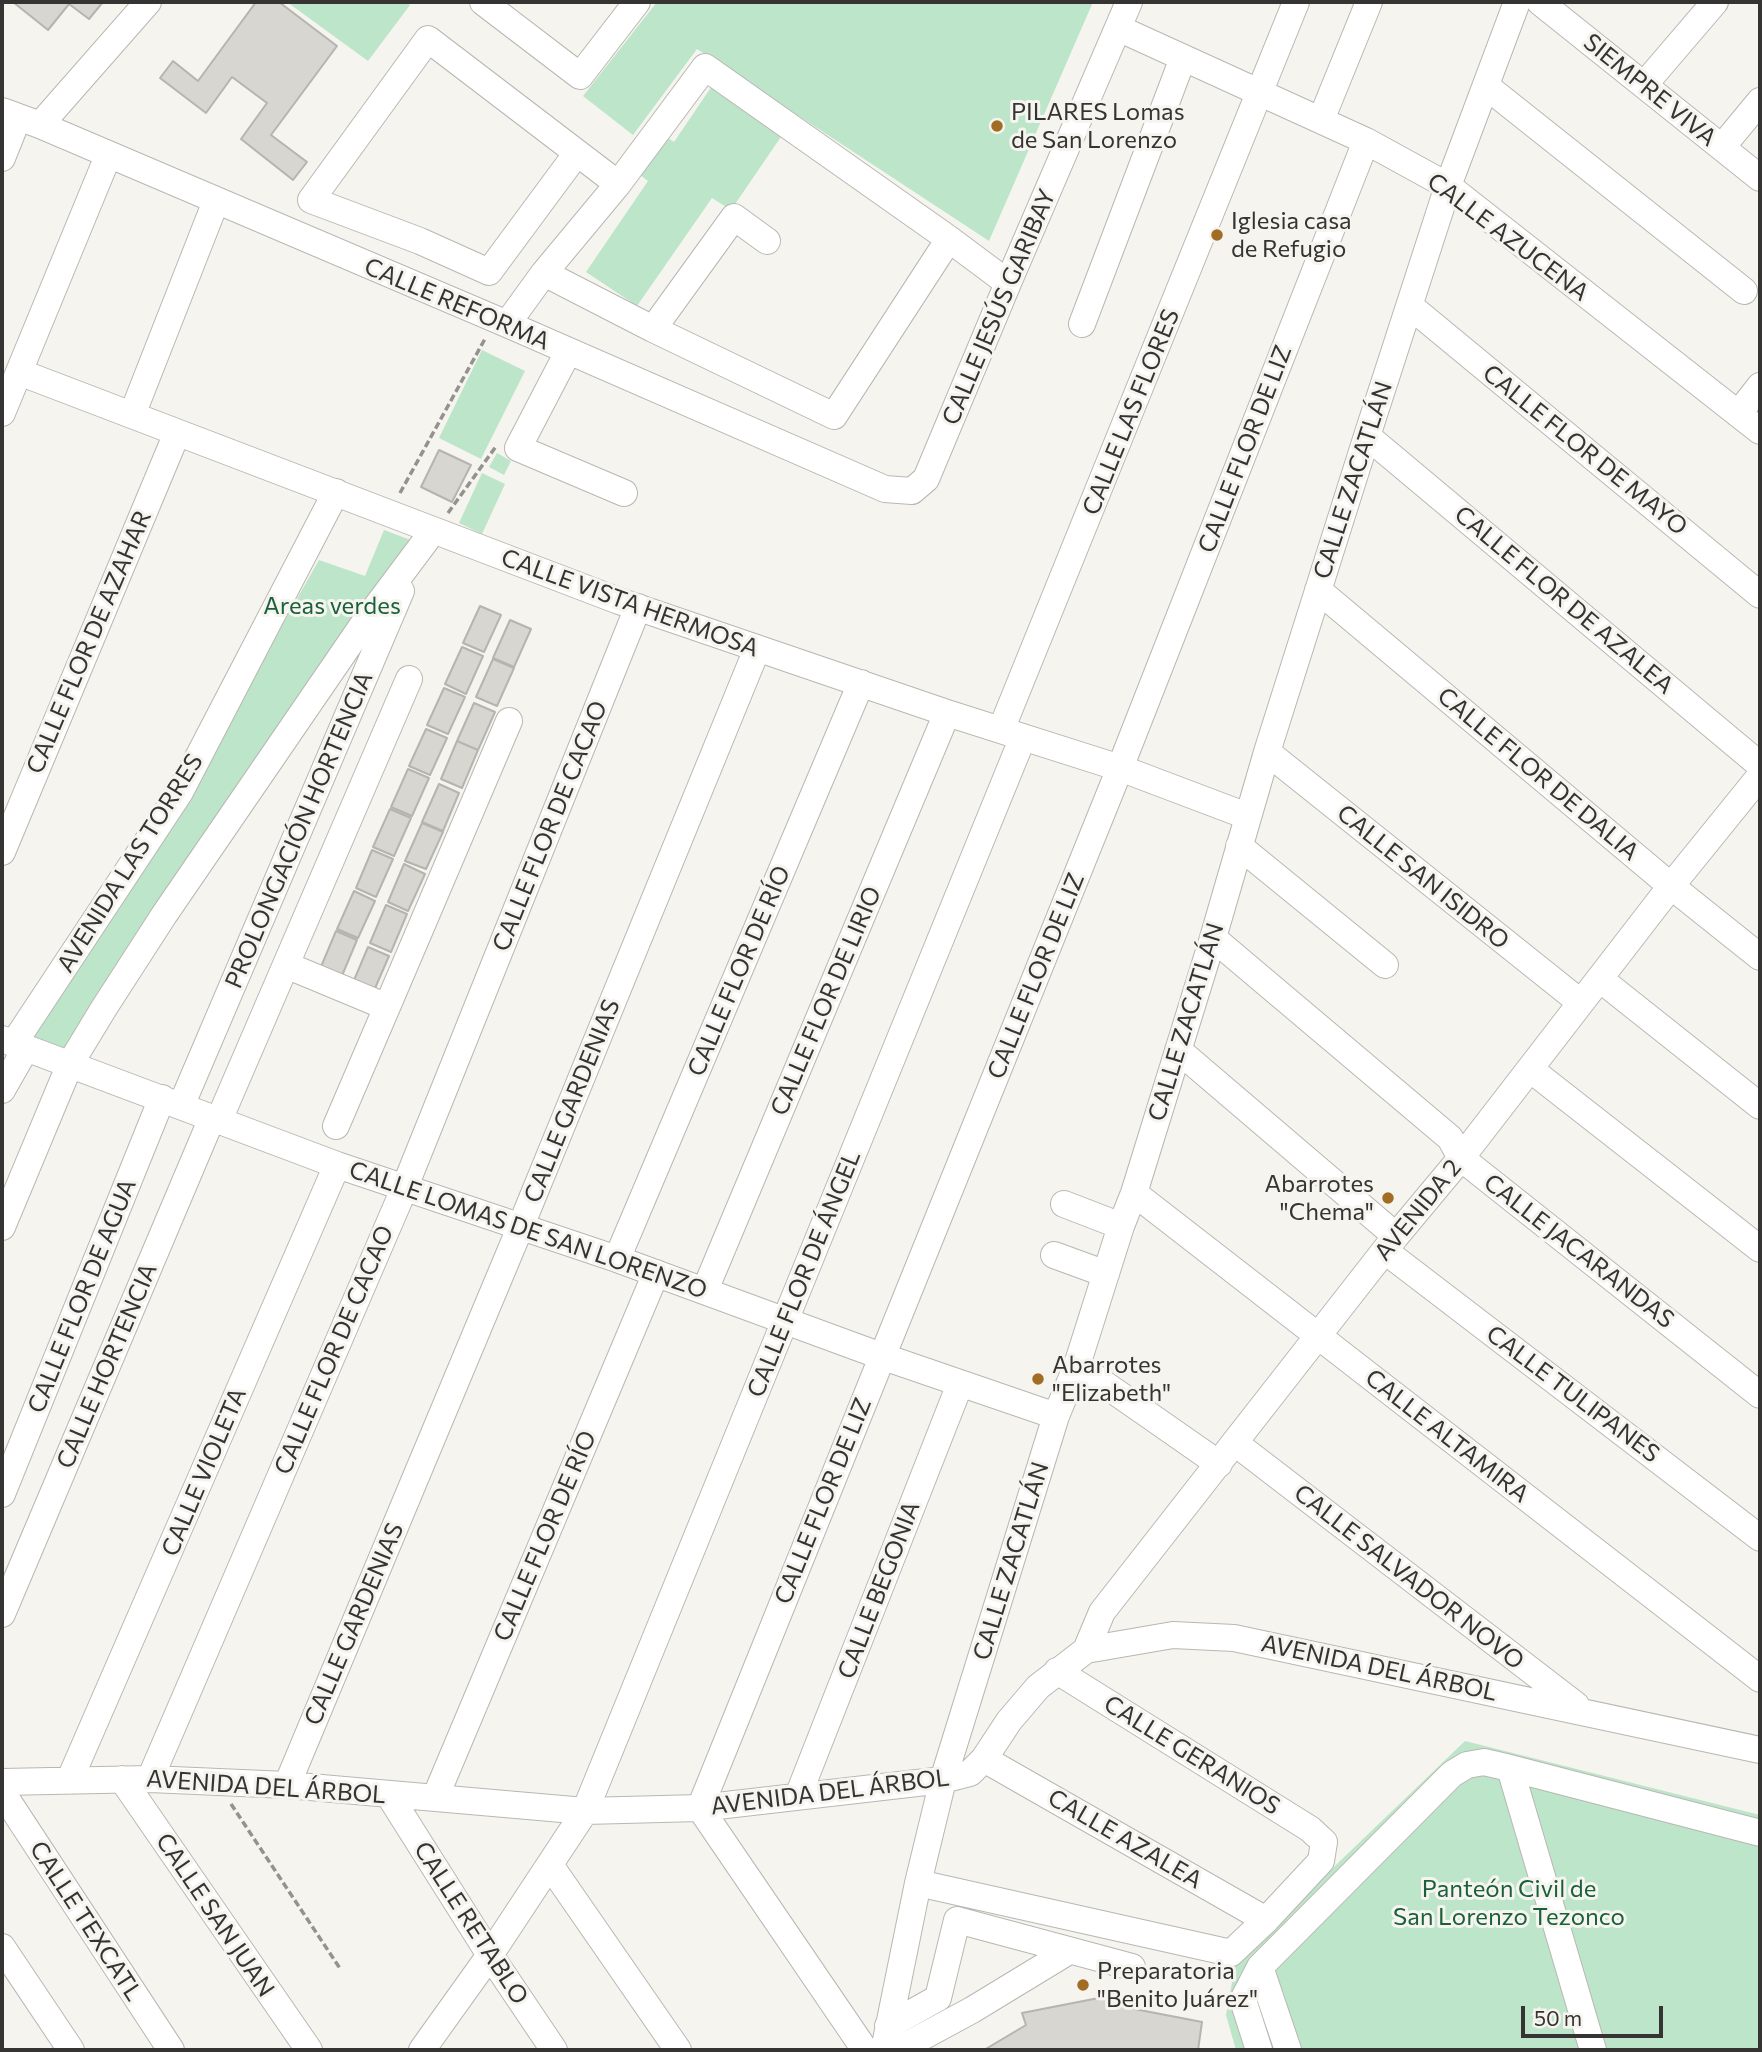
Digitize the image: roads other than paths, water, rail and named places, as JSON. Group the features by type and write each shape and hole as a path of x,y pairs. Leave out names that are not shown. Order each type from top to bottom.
{"street":[{"path":"2,158 20,118 148,2"},
{"path":"483,2 579,76 637,2"},
{"name":"CALLE JESÚS GARIBAY","path":"912,491 926,480 1129,2"},
{"name":"CALLE LAS FLORES","path":"1012,734 1296,2"},
{"path":"1321,120 1369,2"},
{"name":"CALLE ZACATLÁN","path":"890,2042 918,1883 943,1780 1056,1416 1077,1365 1134,1193 1213,938 1266,752 1367,436 1448,186 1517,2"},
{"name":"SIEMPRE VIVA","path":"1540,2 1760,178"},
{"path":"1644,85 1715,2"},
{"name":"CALLE AZUCENA","path":"1118,29 1366,141 1448,186 1760,431"},
{"path":"577,153 489,272 420,241 311,200 428,38 618,184"},
{"path":"1082,324 1183,58"},
{"path":"501,322 618,184 705,67 1008,283"},
{"path":"1486,86 1744,291"},
{"path":"1722,147 1760,101"},
{"name":"CALLE REFORMA","path":"20,118 501,322 885,489 912,491"},
{"name":"CALLE FLOR DE LIZ","path":"699,1808 1120,768 1366,141"},
{"path":"2,413 108,156"},
{"path":"132,415 216,201"},
{"path":"653,329 734,216 767,241"},
{"path":"544,274 834,416 948,239"},
{"name":"CALLE FLOR DE MAYO","path":"1409,306 1760,595"},
{"path":"568,352 518,448 624,493"},
{"name":"CALLE VISTA HERMOSA","path":"19,372 638,607 947,713 1120,768 1247,816"},
{"path":"1738,414 1760,386"},
{"name":"CALLE FLOR DE AZAHAR","path":"2,852 177,433"},
{"name":"CALLE FLOR DE AZALEA","path":"1367,436 1760,775"},
{"name":"AVENIDA LAS TORRES","path":"2,1090 14,1043 180,792 336,492"},
{"path":"2,1227 70,1064 104,1008 164,915 362,626 433,531"},
{"name":"PROLONGACIÓN HORTENCIA","path":"172,1102 416,554"},
{"name":"CALLE FLOR DE DALIA","path":"1318,590 1671,886 1760,957"},
{"name":"CALLE FLOR DE CACAO","path":"150,1779 404,1189 638,607"},
{"name":"CALLE GARDENIAS","path":"287,1785 520,1228 757,649"},
{"name":"CALLE HORTENCIA","path":"2,1614 409,679"},
{"name":"CALLE FLOR DE RÍO","path":"617,1259 861,683"},
{"name":"CALLE FLOR DE LIRIO","path":"705,1290 947,713"},
{"path":"336,1126 509,721"},
{"name":"CALLE FLOR DE ÁNGEL","path":"424,2049 585,1811 785,1321 1012,734"},
{"name":"CALLE SAN ISIDRO","path":"1266,752 1580,1002"},
{"name":"AVENIDA 2","path":"1086,1650 1102,1612 1760,775"},
{"path":"1239,846 1385,965"},
{"name":"CALLE JACARANDAS","path":"1213,938 1450,1138 1461,1158 1760,1395"},
{"path":"286,965 387,1007"},
{"path":"1600,979 1760,1106"},
{"name":"CALLE LOMAS DE SAN LORENZO","path":"14,1043 404,1189 617,1259 881,1356 1056,1416"},
{"name":"CALLE TULIPANES","path":"1178,1050 1391,1244 1760,1538"},
{"path":"1530,1069 1760,1250"},
{"name":"CALLE FLOR DE AGUA","path":"2,1494 172,1102"},
{"name":"CALLE VIOLETA","path":"71,1779 337,1165"},
{"name":"CALLE ALTAMIRA","path":"1134,1193 1760,1679"},
{"path":"1064,1204 1121,1226"},
{"path":"1054,1255 1106,1275"},
{"name":"CALLE FLOR DE RÍO","path":"435,1798 656,1273"},
{"name":"CALLE SALVADOR NOVO","path":"1077,1365 1227,1453 1583,1711"},
{"name":"CALLE BEGONIA","path":"798,1796 960,1384"},
{"name":"AVENIDA DEL ÁRBOL","path":"2,1782 150,1779 287,1785 585,1811 699,1808 943,1780 970,1773 984,1759 1009,1721 1038,1687 1086,1650 1173,1635 1234,1638 1758,1745"},
{"name":"CALLE GERANIOS","path":"1057,1671 1310,1829 1324,1842 1321,1861 1266,1920"},
{"name":"CALLE AZALEA","path":"984,1759 1266,1920"},
{"path":"1259,2050 1243,2000 1260,1967 1452,1774 1467,1765 1484,1762 1510,1768 1760,1833"},
{"path":"1510,1768 1593,2050"},
{"name":"CALLE SAN JUAN","path":"122,1779 309,2050"},
{"name":"CALLE TEXCATL","path":"2,1792 171,2050"},
{"name":"CALLE RETABLO","path":"389,1795 490,1955 554,2050"},
{"path":"699,1808 865,2050"},
{"path":"550,1866 678,2050"},
{"path":"918,1883 1231,1953 1266,1920"},
{"path":"890,2042 938,1998 957,1920 1132,1967"},
{"path":"2,1947 71,2050"},
{"path":"890,2042 992,1999 1069,1951"},
{"path":"1260,1967 1288,2050"}],"place":[{"name":"PILARES Lomas de San Lorenzo","path":"997,126"},
{"name":"Iglesia casa de Refugio","path":"1217,235"},
{"name":"Abarrotes \"Chema\"","path":"1388,1198"},
{"name":"Abarrotes \"Elizabeth\"","path":"1038,1379"},
{"name":"Preparatoria \"Benito Juárez\"","path":"1083,1985"}],"park label":[{"name":"Areas verdes","path":"332,606"},
{"name":"Panteón Civil de San Lorenzo Tezonco","path":"1509,1903"}]}
